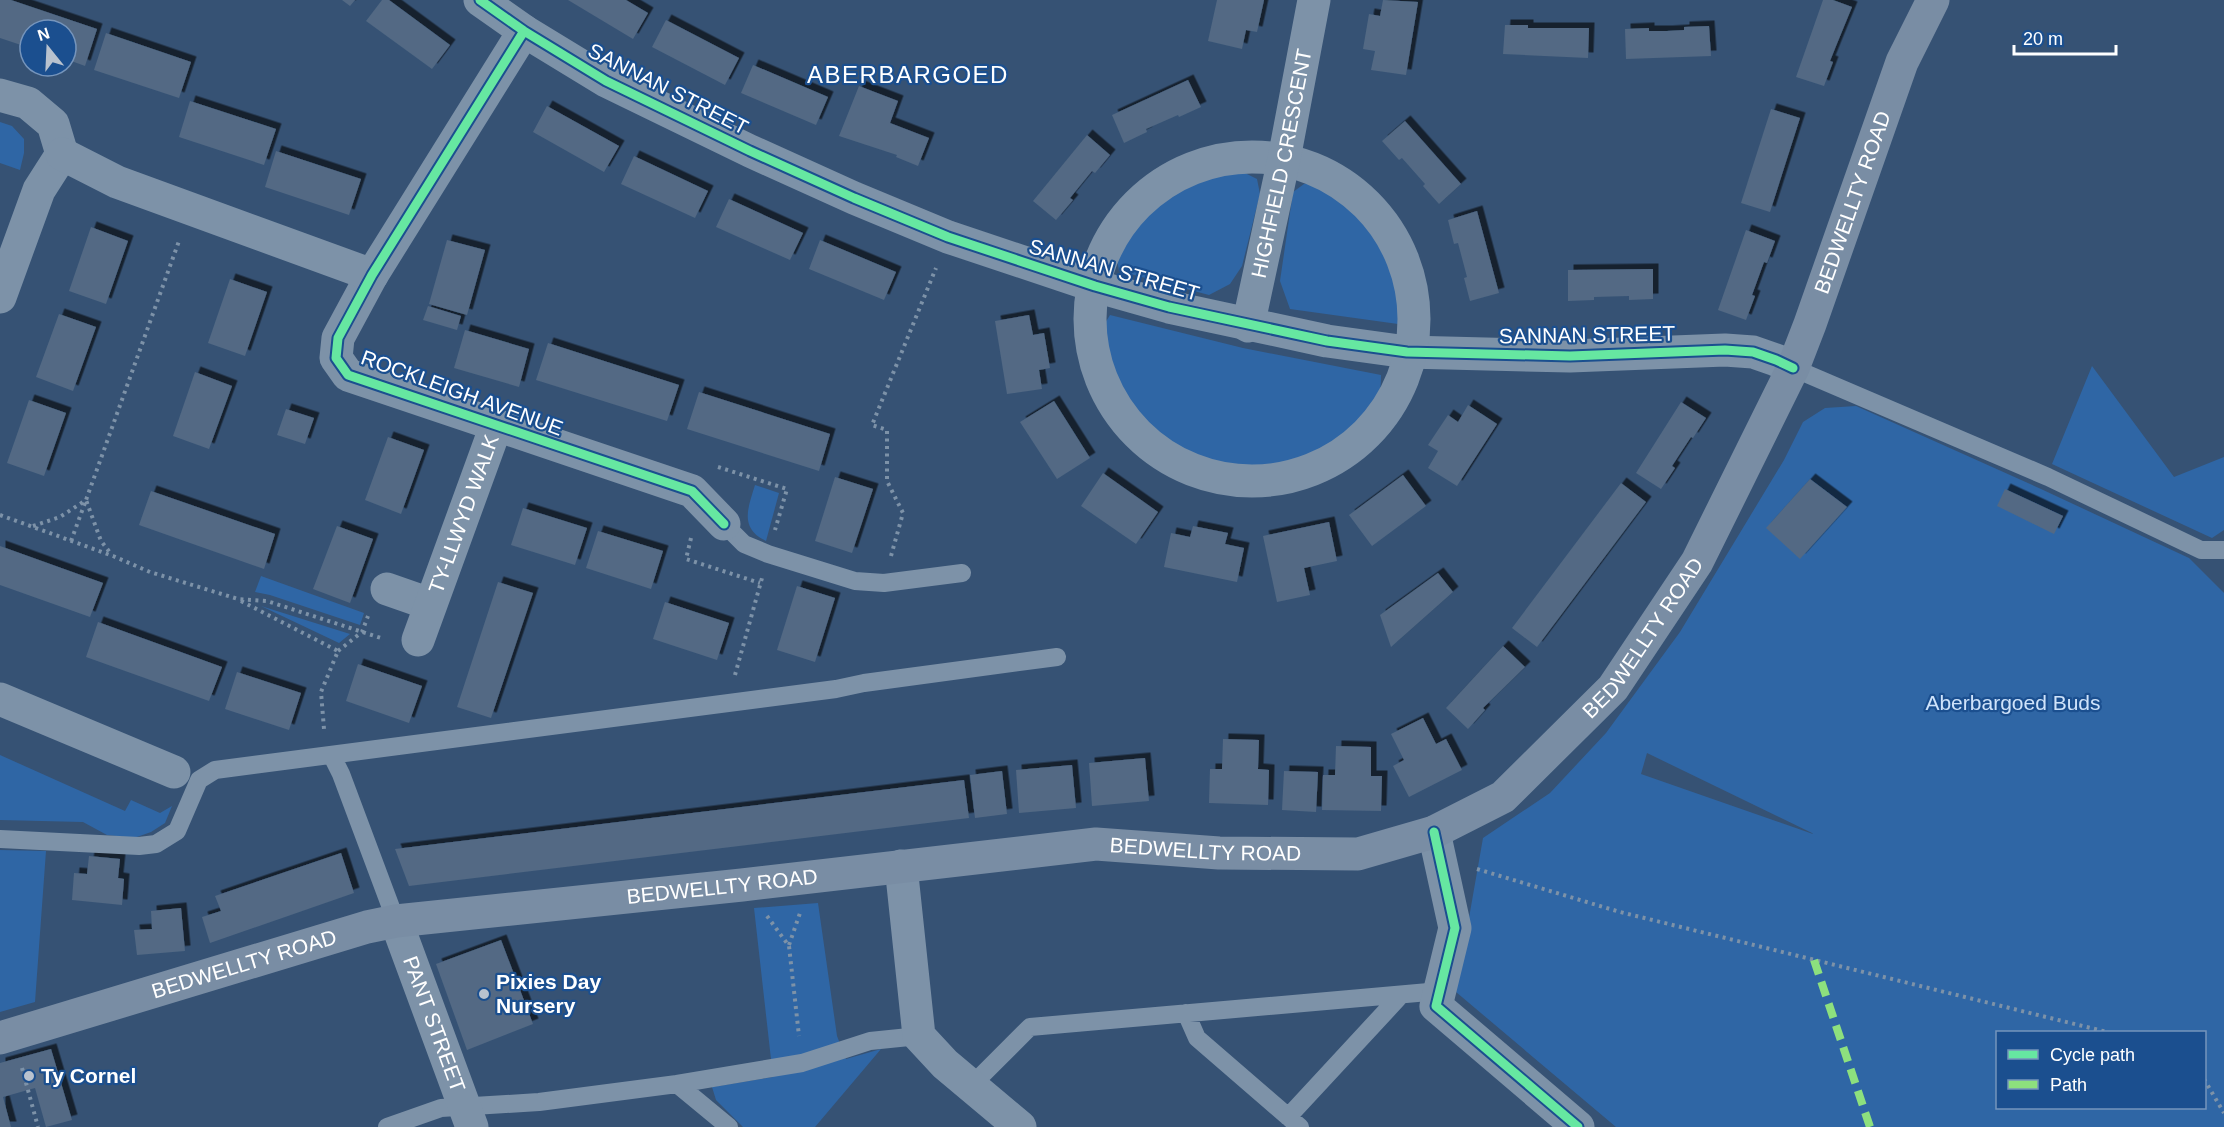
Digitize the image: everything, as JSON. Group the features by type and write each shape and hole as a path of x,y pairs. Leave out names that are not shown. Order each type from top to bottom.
{"main road":[{"name":"BEDWELLTY ROAD","path":"0,1038 367,927 396,921 742,885 1096,844 1218,853 1358,854 1434,832 1503,797 1612,688 1698,562 1793,368 1902,62 1933,0"}],"street":[{"name":"SANNAN STREET","path":"480,0 524,31 606,81 750,151 948,237 1095,286 1169,307 1327,342 1407,352 1570,356 1725,350 1753,352 1793,368"},
{"name":"HIGHFIELD CRESCENT","path":"1248,326 1284,159 1314,0"},
{"name":"ROCKLEIGH AVENUE","path":"524,31 372,275 338,338 336,358 348,375 692,491 724,524"},
{"path":"0,94 28,103 53,124 62,154 117,182 372,275"},
{"path":"0,297 39,190 62,154"},
{"path":"1234,158 1284,159 1334,178 1370,207 1404,254 1415,305 1413,337 1400,365 1390,404 1359,442 1319,468 1309,471 1269,482 1222,480 1172,461 1133,434 1106,391 1090,343 1088,321 1095,286 1104,251 1120,225 1151,194 1178,174 1234,158"},
{"name":"TY-LLWYD WALK","path":"418,640 496,426"},
{"name":"TY-LLWYD WALK","path":"387,589 430,604"},
{"path":"0,699 174,772"},
{"path":"1434,832 1455,928 1436,1006 1578,1127"},
{"path":"901,866 919,1036 945,1064 1020,1127"},
{"name":"PANT STREET","path":"396,921 468,1117"}],"lane":[{"path":"1793,368 2048,477 2201,550 2224,550"},
{"path":"724,524 744,544 768,554 855,581 884,583 962,573"},
{"path":"0,838 139,846 156,844 177,831 199,780 215,770 1057,657"},
{"path":"332,756 341,774 396,921"},
{"path":"971,1086 1030,1027 1440,991"},
{"path":"1186,1013 1197,1038 1294,1122 1401,995"},
{"path":"387,1127 441,1108 468,1117 539,1102 677,1084 802,1063 870,1041 919,1036"},
{"path":"677,1084 729,1127"}],"path":[{"path":"71,541 191,208"},
{"path":"884,583 903,513 887,481 887,430 872,425 948,237"},
{"path":"33,526 60,517 86,500"},
{"path":"86,500 101,541 113,556"},
{"path":"0,515 113,556 150,572 238,599 338,651"},
{"path":"332,756 325,748 321,692 338,651 362,632 375,599 387,589"},
{"path":"238,599 267,601 416,650 418,640"},
{"path":"1434,832 1467,866 1620,912 2103,1031"},
{"path":"742,885 789,946 802,1063"},
{"path":"22,1068 38,1127"},
{"path":"2206,1082 2224,1113"}],"green space":[{"path":"0,122 12,126 24,139 20,170 0,163"},
{"path":"1241,171 1257,179 1260,194 1242,266 1230,284 1209,295 1119,271 1118,246 1143,216 1176,190 1210,175"},
{"path":"1316,183 1359,214 1371,227 1385,249 1397,285 1398,324 1290,309 1280,281 1293,192 1304,184"},
{"path":"1110,315 1243,348 1381,375 1378,398 1372,410 1352,431 1329,447 1303,459 1256,472 1226,469 1199,461 1173,448 1151,433 1125,402 1115,383 1106,355 1102,328"},
{"path":"2092,366 2174,477 2224,457 2224,530 2212,538 2052,464"},
{"name":"Aberbargoed Buds","path":"1856,406 2189,558 2224,593 2224,1127 1616,1127 1456,992 1483,838 1550,793 1606,733 1680,632 1784,460 1803,422 1825,408","holes":["1647,753 1812,833 1641,774"]},
{"path":"755,485 779,493 766,541 757,536 749,524 748,509"},
{"path":"261,576 364,613 360,625 255,592"},
{"path":"261,606 350,634 339,643"},
{"path":"0,755 125,811 131,800 160,813 172,806 165,823 151,832 134,838 107,835 83,822 0,820"},
{"path":"0,850 46,851 35,1002 0,1012"},
{"path":"818,903 837,1036 846,1059 881,1049 815,1127 743,1127 716,1100 712,1087 773,1077 754,908"}],"building":[{"path":"0,0 11,0 64,18 18,18 18,44 0,38"},
{"path":"342,0 355,0 350,6"},
{"path":"382,0 389,0 450,45 432,69 366,21"},
{"path":"568,0 626,0 648,13 633,39"},
{"path":"1217,0 1264,0 1257,32 1246,30 1242,49 1208,41"},
{"path":"1383,0 1418,2 1406,75 1371,70 1375,51 1363,49 1369,14 1380,16"},
{"path":"1823,0 1833,0 1852,7 1830,61 1833,62 1824,86 1796,77"},
{"path":"666,20 739,58 725,85 652,47"},
{"path":"78,23 97,29 85,66 78,63"},
{"path":"1505,25 1528,25 1528,28 1589,28 1588,58 1503,54"},
{"path":"1709,26 1711,56 1626,59 1625,29 1649,28 1649,31 1667,31 1684,30 1684,27"},
{"path":"106,33 191,62 179,98 94,70"},
{"path":"753,65 828,97 816,125 741,93"},
{"path":"1188,80 1201,107 1146,129 1147,132 1124,143 1112,115"},
{"path":"859,86 898,101 890,123 929,138 918,166 896,157 897,155 839,136"},
{"path":"190,101 276,129 264,165 179,137"},
{"path":"547,106 619,146 604,172 533,132"},
{"path":"1771,109 1800,118 1770,212 1741,203"},
{"path":"1405,121 1461,184 1439,204 1402,158 1399,160 1382,141"},
{"path":"1087,135 1110,155 1095,173 1092,171 1070,198 1073,200 1056,220 1033,201"},
{"path":"276,151 361,179 349,215 265,187"},
{"path":"634,156 708,191 695,218 621,184"},
{"path":"729,199 803,233 790,260 716,227"},
{"path":"1477,211 1499,293 1470,301 1464,278 1467,277 1458,243 1454,244 1448,220"},
{"path":"91,227 128,241 106,304 69,291"},
{"path":"1746,230 1775,241 1767,263 1764,262 1746,320 1718,310"},
{"path":"447,240 485,250 467,315 429,304"},
{"path":"820,240 896,272 884,300 809,269"},
{"path":"1653,269 1653,299 1629,300 1629,296 1594,297 1594,300 1568,301 1568,270"},
{"path":"230,279 267,292 245,356 208,343"},
{"path":"428,306 461,316 457,330 423,320"},
{"path":"59,314 96,327 73,391 36,377"},
{"path":"1029,315 1033,335 1044,333 1050,368 1039,370 1042,389 1007,394 995,321"},
{"path":"465,330 529,349 519,387 454,368"},
{"path":"548,343 679,385 667,421 536,380"},
{"path":"195,372 232,386 209,449 173,436"},
{"path":"699,392 830,434 819,471 687,429"},
{"path":"29,400 66,413 44,476 7,463"},
{"path":"1054,401 1090,458 1057,479 1020,422"},
{"path":"1681,402 1706,418 1672,466 1675,468 1661,489 1636,473"},
{"path":"1468,405 1497,424 1457,486 1428,468 1438,451 1428,445 1448,415 1458,422"},
{"path":"286,409 314,418 305,444 277,435"},
{"path":"388,437 424,450 401,514 365,500"},
{"path":"1103,473 1158,512 1136,544 1081,506"},
{"path":"1403,475 1426,506 1372,546 1349,515"},
{"path":"835,477 873,489 852,553 815,541"},
{"path":"1810,479 1847,507 1800,559 1766,528"},
{"path":"1621,483 1646,502 1537,647 1512,628"},
{"path":"2005,489 2063,516 2054,534 1997,506"},
{"path":"151,491 275,534 264,569 139,525"},
{"path":"523,508 587,528 575,565 511,545"},
{"path":"1329,522 1337,561 1304,568 1310,595 1277,602 1263,536"},
{"path":"337,526 373,539 350,603 313,589"},
{"path":"1193,526 1228,533 1225,544 1244,548 1237,582 1164,567 1171,533 1190,537"},
{"path":"598,531 663,551 651,589 586,568"},
{"path":"0,546 103,583 90,617 0,585"},
{"path":"1438,573 1453,592 1391,647 1380,615"},
{"path":"498,582 533,593 491,718 457,707"},
{"path":"797,586 835,598 815,662 777,650"},
{"path":"665,602 729,623 717,660 653,639"},
{"path":"98,622 222,667 209,701 86,657"},
{"path":"1503,646 1525,667 1483,708 1485,710 1468,729 1446,708"},
{"path":"358,664 422,686 409,723 346,701"},
{"path":"237,672 301,693 289,730 225,709"},
{"path":"1423,718 1436,744 1446,739 1462,770 1409,797 1393,766 1404,760 1391,734"},
{"path":"1223,739 1259,740 1258,769 1269,770 1268,805 1209,803 1210,769 1222,769"},
{"path":"1336,746 1371,747 1371,776 1382,776 1381,811 1322,810 1323,775 1335,775"},
{"path":"1145,758 1149,801 1092,806 1089,763"},
{"path":"1072,765 1076,808 1019,813 1016,770"},
{"path":"1002,771 1007,814 975,818 970,775"},
{"path":"1284,771 1318,772 1316,812 1282,810"},
{"path":"964,780 969,818 409,886 395,849"},
{"path":"341,853 354,893 210,943 202,917 221,911 215,896"},
{"path":"89,856 120,859 118,878 124,879 122,905 72,900 74,873 87,874"},
{"path":"181,908 185,951 137,955 134,930 152,929 151,911"},
{"name":"Pixies Day Nursery","path":"501,940 533,1024 467,1050 436,964"},
{"name":"Ty Cornel","path":"51,1049 72,1120 46,1127 35,1088 3,1097 11,1127 0,1127 0,1063"}],"marked path":[{"path":"1814,960 1870,1127"}],"cycle path":[{"path":"480,0 524,31 606,81 750,151 854,198 948,237 1095,286 1169,307 1327,341 1407,352 1570,356 1725,350 1753,352 1793,368"},
{"path":"524,31 372,275 338,338 336,358 348,375 692,491 724,524"},
{"path":"1434,832 1455,928 1436,1006 1578,1127"}],"place":[{"name":"Pixies Day Nursery","path":"484,994"},
{"name":"Ty Cornel","path":"29,1076"}],"district":[{"name":"ABERBARGOED","path":"908,75"}]}
